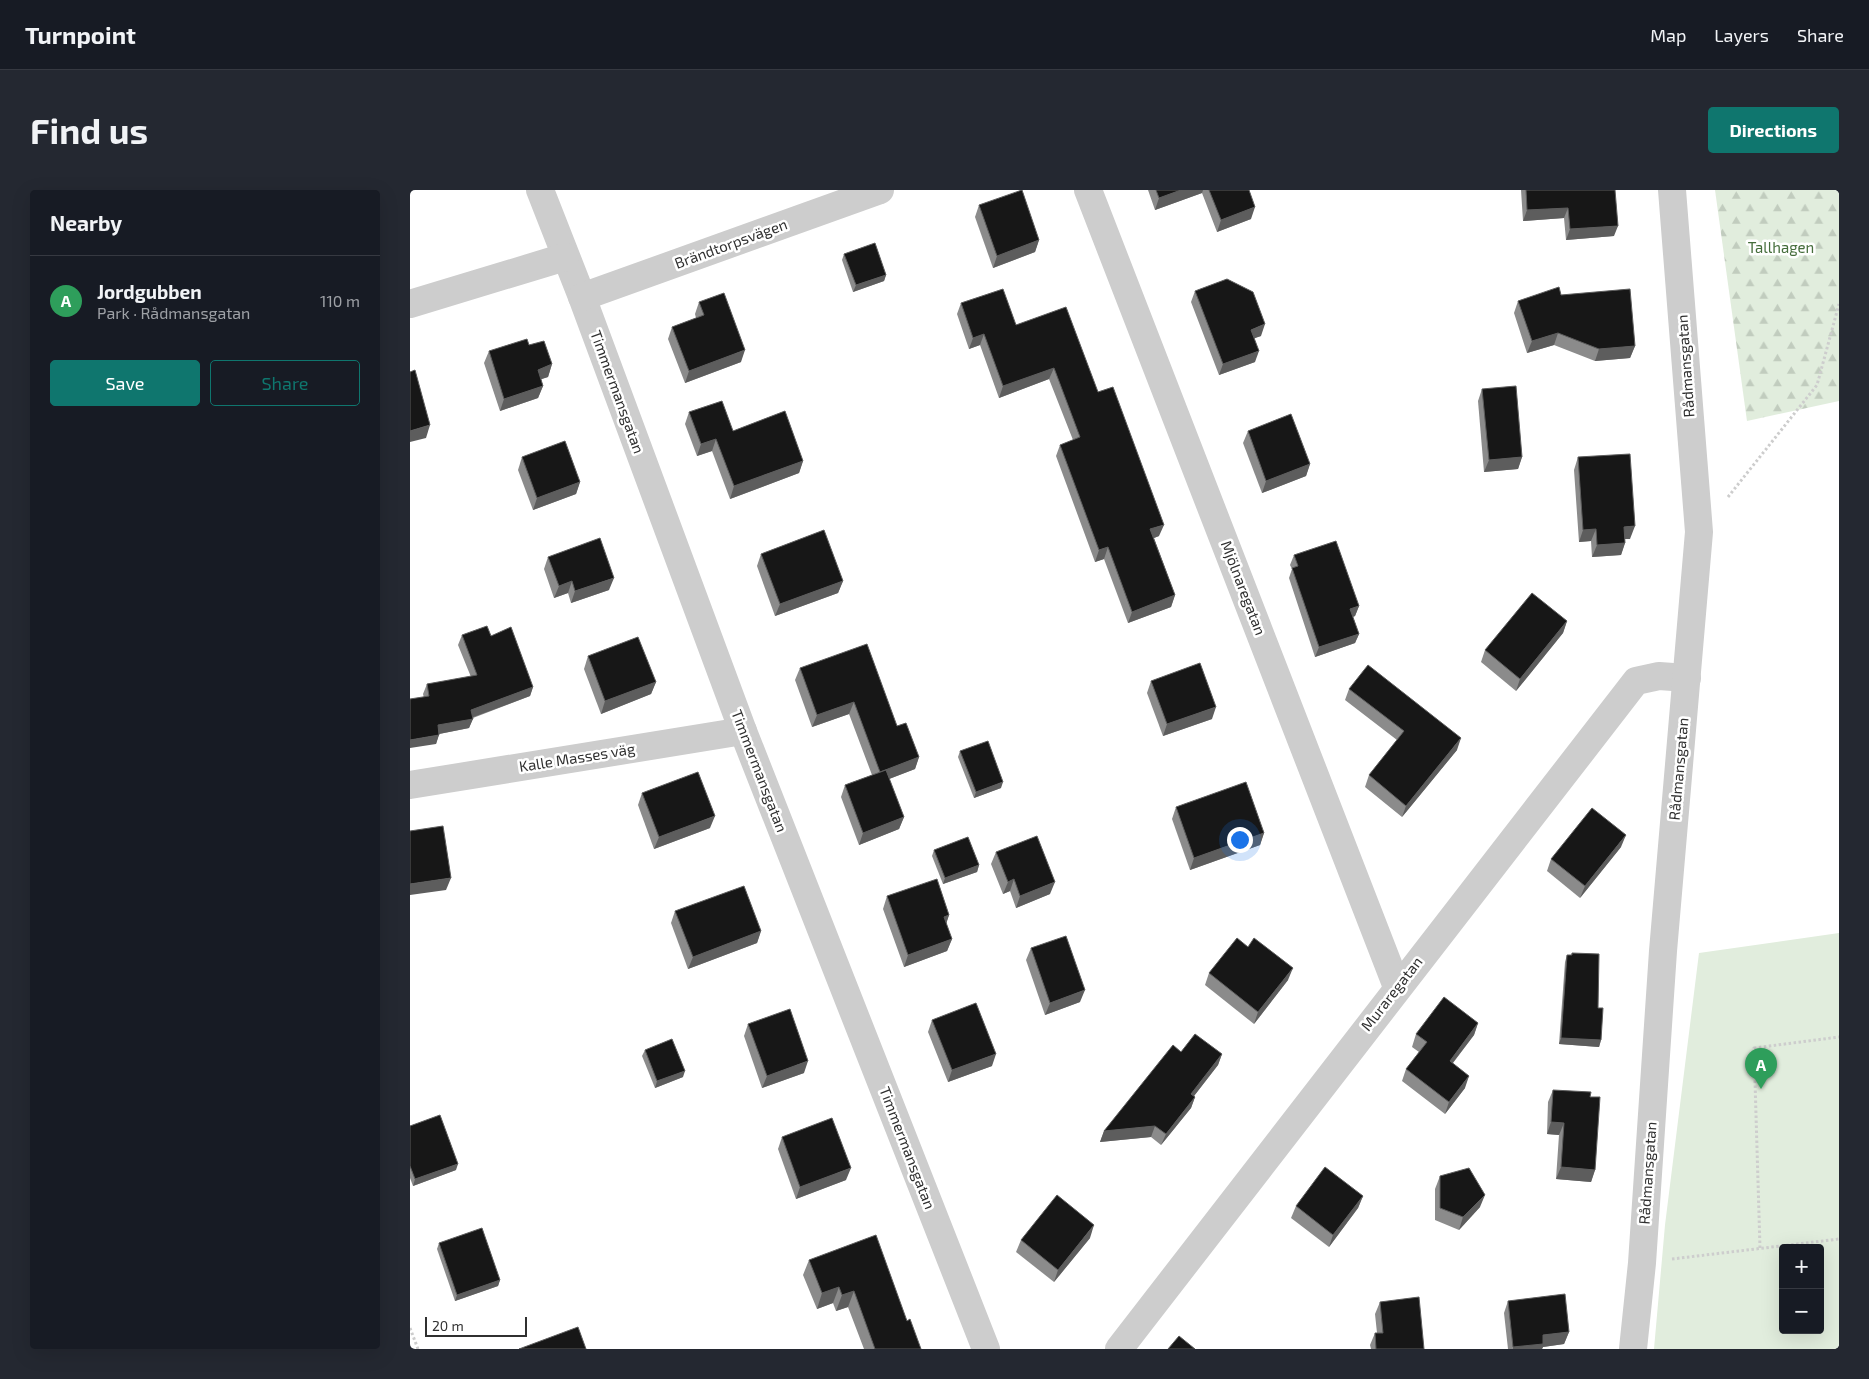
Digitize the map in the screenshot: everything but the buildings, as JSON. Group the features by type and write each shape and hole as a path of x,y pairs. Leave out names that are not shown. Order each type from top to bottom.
{"street":[{"name":"Timmermansgatan","path":"540,190 582,297 743,731 986,1349"},
{"name":"Brändtorpsvägen","path":"582,297 880,190"},
{"name":"Mjölnaregatan","path":"1088,190 1397,987"},
{"name":"Rådmansgatan","path":"1633,1349 1642,1263 1663,951 1699,532 1672,190"},
{"path":"410,304 565,257"},
{"name":"Muraregatan","path":"1119,1349 1397,987 1636,681 1659,676 1687,678"},
{"name":"Kalle Masses väg","path":"410,785 743,731"}],"path":[{"path":"1699,532 1735,490 1816,385 1839,304"},
{"path":"1760,1248 1754,1048 1839,1037"},
{"path":"1642,1263 1839,1239"},
{"path":"410,1328 418,1349"}],"green space":[{"name":"Tallhagen","path":"1715,190 1839,190 1839,401 1747,421"},
{"path":"1839,933 1839,1349 1654,1349 1665,1225 1699,953"}],"place":[{"name":"Jordgubben","path":"1761,1089"}]}
